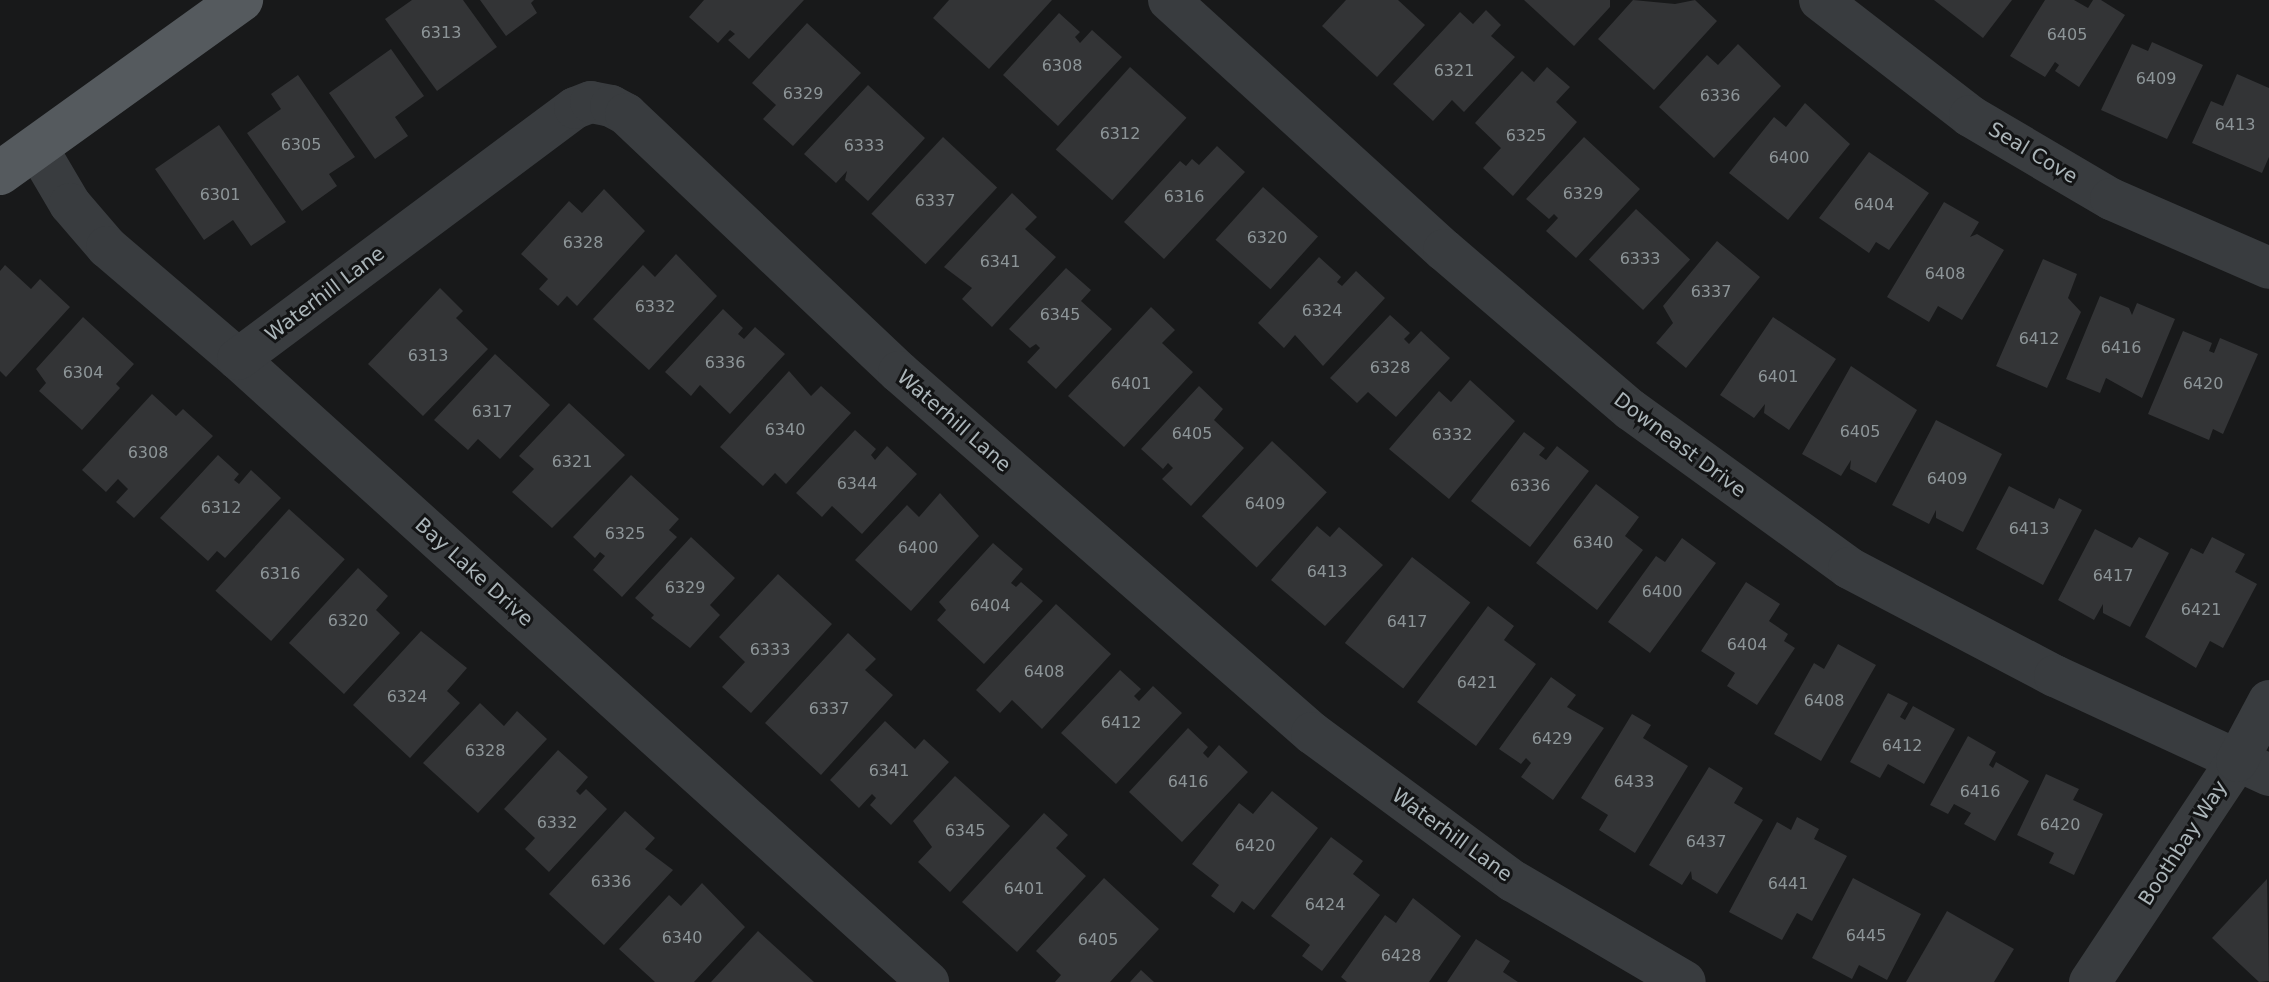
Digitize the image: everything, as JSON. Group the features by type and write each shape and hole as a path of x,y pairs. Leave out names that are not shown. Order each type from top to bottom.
{"main road":[{"path":"0,173 241,0"}],"street":[{"name":"Downeast Drive","path":"1169,0 1444,250 1631,410 1849,568 2055,676 2253,768"},
{"name":"Seal Cove","path":"1820,0 1970,116 2111,199 2269,268"},
{"name":"Waterhill Lane","path":"238,359 575,108 591,102 611,106 626,114 899,372 1312,733 1513,881 1685,982"},
{"name":"Bay Lake Drive","path":"37,148 70,204 107,247 238,359 928,982"},
{"name":"Boothbay Way","path":"2090,982 2253,768 2269,701"}],"building":[{"path":"412,0 463,0 497,47 437,91 385,19"},
{"path":"480,0 534,0 531,3 537,13 506,36"},
{"path":"704,0 804,0 749,59 728,40 735,34 730,30 718,43 689,17"},
{"path":"949,0 1052,0 989,69 933,18"},
{"path":"1346,0 1398,0 1425,25 1377,77 1322,26"},
{"path":"1524,0 1610,0 1610,7 1574,46"},
{"path":"1633,0 1675,4 1695,0 1717,21 1654,90 1598,39"},
{"path":"1934,0 2012,0 1983,38"},
{"path":"2045,0 2074,0 2088,8 2093,0 2101,0 2125,15 2079,87 2055,71 2059,65 2055,62 2045,77 2010,56"},
{"path":"1486,10 1501,25 1491,36 1515,57 1464,112 1452,100 1433,121 1393,84 1460,12 1473,24"},
{"path":"1059,13 1080,32 1075,37 1080,43 1092,30 1122,57 1058,126 1003,75"},
{"path":"807,23 861,73 793,146 763,119 776,105 752,83"},
{"path":"2152,42 2203,65 2167,139 2101,110 2132,44 2148,51"},
{"path":"1738,44 1781,86 1714,158 1659,107 1707,55 1718,65"},
{"path":"391,49 424,96 395,117 408,136 375,159 329,93"},
{"path":"1130,67 1186,118 1112,200 1056,149"},
{"path":"1547,67 1570,87 1556,102 1577,122 1513,196 1483,168 1501,148 1475,123 1522,71 1534,82"},
{"path":"2237,74 2269,88 2269,157 2262,173 2192,143 2211,101 2223,106"},
{"path":"298,75 355,157 329,174 337,186 302,211 247,133 281,109 271,94"},
{"path":"868,85 925,138 868,201 845,180 847,171 836,183 804,154"},
{"path":"1805,103 1850,144 1788,220 1729,173 1774,117 1786,127"},
{"path":"219,125 286,222 251,246 233,220 204,240 155,169"},
{"path":"943,137 997,187 926,264 871,214"},
{"path":"1584,137 1640,189 1576,258 1546,231 1558,218 1554,214 1549,219 1526,199"},
{"path":"1217,146 1245,172 1164,259 1124,222 1180,161 1186,166 1192,159 1199,165"},
{"path":"1869,152 1929,193 1889,250 1876,242 1869,253 1819,218"},
{"path":"1263,187 1318,237 1270,289 1215,240"},
{"path":"604,189 645,231 577,306 567,296 558,306 539,289 548,279 521,254 569,201 582,213"},
{"path":"1012,193 1037,217 1025,229 1056,257 992,327 962,299 972,288 944,267"},
{"path":"1944,202 1979,222 1970,237 1977,234 2004,250 1962,320 1938,306 1929,322 1887,297"},
{"path":"1636,209 1690,259 1643,310 1589,259"},
{"path":"1717,241 1760,277 1686,368 1656,343 1673,323 1663,306"},
{"path":"676,254 717,296 649,370 593,319 643,265 655,277"},
{"path":"1319,257 1341,277 1337,282 1342,286 1356,271 1385,298 1323,366 1295,335 1284,348 1258,323"},
{"path":"2043,259 2077,274 2068,298 2081,312 2047,388 1996,366"},
{"path":"5,265 31,289 40,279 70,307 6,377 0,371 0,271"},
{"path":"1066,268 1091,290 1081,301 1112,329 1056,389 1027,362 1040,348 1036,344 1030,348 1009,329"},
{"path":"440,288 463,311 456,318 488,349 423,416 368,364"},
{"path":"2100,296 2129,308 2132,315 2137,303 2175,319 2142,398 2106,378 2100,393 2066,379"},
{"path":"1151,307 1175,330 1162,343 1193,372 1124,447 1068,396"},
{"path":"723,309 743,328 738,334 744,339 755,327 785,354 730,414 700,385 691,396 665,372"},
{"path":"1390,315 1410,333 1404,339 1409,344 1421,331 1450,358 1396,417 1368,392 1357,403 1330,378"},
{"path":"83,317 134,364 116,384 120,388 82,430 39,391 46,383 36,369"},
{"path":"1773,317 1836,359 1789,430 1764,413 1765,404 1754,418 1720,395"},
{"path":"2183,331 2212,343 2209,351 2214,353 2220,338 2258,354 2223,434 2213,429 2209,440 2148,414"},
{"path":"495,354 550,405 500,459 478,439 468,450 434,420"},
{"path":"1851,366 1917,410 1876,483 1850,469 1851,460 1841,476 1802,454"},
{"path":"789,371 811,396 821,386 851,413 786,484 775,473 763,486 720,447"},
{"path":"1470,380 1515,421 1449,499 1389,449 1439,391 1451,402"},
{"path":"1199,386 1223,409 1214,420 1244,448 1191,506 1162,479 1173,468 1168,463 1163,469 1141,449"},
{"path":"152,394 176,416 183,409 213,436 134,518 116,502 128,489 118,479 106,492 82,470"},
{"path":"569,403 625,455 552,528 512,492 534,469 519,456"},
{"path":"1936,420 2002,454 1963,532 1936,518 1936,510 1929,524 1892,505"},
{"path":"855,430 876,449 871,455 875,460 887,446 917,474 862,534 832,506 822,517 796,493"},
{"path":"1524,432 1545,448 1539,455 1546,460 1557,446 1589,471 1530,547 1471,501"},
{"path":"1272,441 1327,492 1257,567 1202,516"},
{"path":"218,455 239,474 234,480 239,484 251,470 281,498 225,558 217,551 208,561 160,518"},
{"path":"631,475 679,519 669,530 677,537 622,597 593,570 605,556 600,552 595,558 573,537"},
{"path":"1596,484 1639,517 1625,536 1643,550 1597,610 1536,563"},
{"path":"2009,486 2054,509 2059,498 2082,510 2043,585 1976,549"},
{"path":"940,493 979,536 911,611 855,560 907,505 919,517"},
{"path":"289,509 345,559 271,641 215,591"},
{"path":"1317,526 1330,537 1339,527 1383,565 1325,626 1271,580"},
{"path":"2095,529 2132,548 2139,537 2169,553 2130,627 2103,613 2103,604 2094,620 2058,600"},
{"path":"691,537 735,578 710,605 720,615 690,648 651,618 654,615 635,598"},
{"path":"2212,537 2245,554 2235,572 2257,584 2223,648 2210,641 2196,668 2145,637 2191,548 2203,554"},
{"path":"1682,538 1716,563 1650,653 1608,622 1656,556 1665,562"},
{"path":"993,543 1023,569 1011,583 1016,587 1021,582 1043,601 984,664 937,620 946,610 939,602"},
{"path":"1412,557 1470,603 1403,688 1345,643"},
{"path":"358,568 388,596 376,610 400,633 344,694 289,643"},
{"path":"778,574 832,624 751,713 722,687 745,662 719,637"},
{"path":"1746,582 1780,604 1769,621 1788,634 1784,641 1795,648 1757,705 1727,686 1735,673 1701,651"},
{"path":"1056,604 1111,654 1042,729 1012,700 1000,713 976,690"},
{"path":"1488,606 1514,626 1504,640 1536,664 1476,746 1417,702"},
{"path":"421,631 467,668 447,691 460,703 410,758 353,705"},
{"path":"848,633 876,659 865,670 893,695 821,775 765,723"},
{"path":"1838,644 1876,665 1821,761 1774,734 1814,663 1824,669"},
{"path":"1120,670 1141,689 1134,696 1139,701 1153,686 1182,713 1116,784 1061,733"},
{"path":"1551,677 1576,695 1567,707 1604,728 1553,800 1521,777 1531,763 1526,758 1521,764 1499,749"},
{"path":"1888,693 1908,703 1900,717 1905,720 1913,706 1955,729 1924,784 1888,764 1880,778 1850,762"},
{"path":"480,703 504,726 517,711 547,739 478,813 423,763"},
{"path":"1632,714 1651,725 1643,738 1688,766 1635,853 1599,830 1608,815 1581,798"},
{"path":"885,721 915,749 924,739 949,762 891,825 870,805 876,798 872,794 859,808 830,780"},
{"path":"1188,728 1208,747 1203,753 1208,758 1219,745 1248,772 1182,842 1129,792"},
{"path":"1968,736 1996,752 1989,765 1993,768 1996,762 2029,781 1995,841 1964,824 1971,813 1954,804 1948,814 1930,805"},
{"path":"558,750 588,777 576,791 580,795 586,789 607,809 549,872 525,849 535,838 504,809"},
{"path":"1709,767 1743,788 1734,803 1763,820 1717,894 1692,879 1691,871 1682,885 1649,865"},
{"path":"2046,774 2079,789 2073,800 2103,814 2074,875 2049,863 2054,853 2017,835"},
{"path":"955,776 1010,826 950,892 918,862 932,847 913,821"},
{"path":"1272,791 1318,828 1254,910 1242,901 1234,913 1211,896 1219,885 1192,864 1239,803 1253,814"},
{"path":"625,811 655,838 645,849 673,870 604,945 549,894"},
{"path":"1044,813 1068,835 1056,848 1086,876 1017,952 962,902"},
{"path":"1797,817 1819,829 1814,839 1847,856 1812,921 1797,913 1782,940 1729,912 1777,822 1791,830"},
{"path":"1331,837 1363,861 1353,874 1380,895 1322,971 1302,956 1310,945 1271,916"},
{"path":"1104,878 1159,929 1110,982 1055,982 1061,975 1036,951"},
{"path":"1853,878 1921,914 1887,980 1859,965 1852,979 1812,958"},
{"path":"2267,879 2269,981 2259,982 2212,938"},
{"path":"702,883 745,927 694,982 655,982 619,949 669,895 681,906"},
{"path":"1413,898 1461,936 1429,982 1347,982 1341,977 1385,915 1396,923"},
{"path":"1947,911 2014,949 1994,982 1906,982"},
{"path":"758,931 814,982 711,982"},
{"path":"1476,939 1510,961 1503,972 1518,982 1447,982"},
{"path":"1141,970 1154,982 1130,982"}]}
